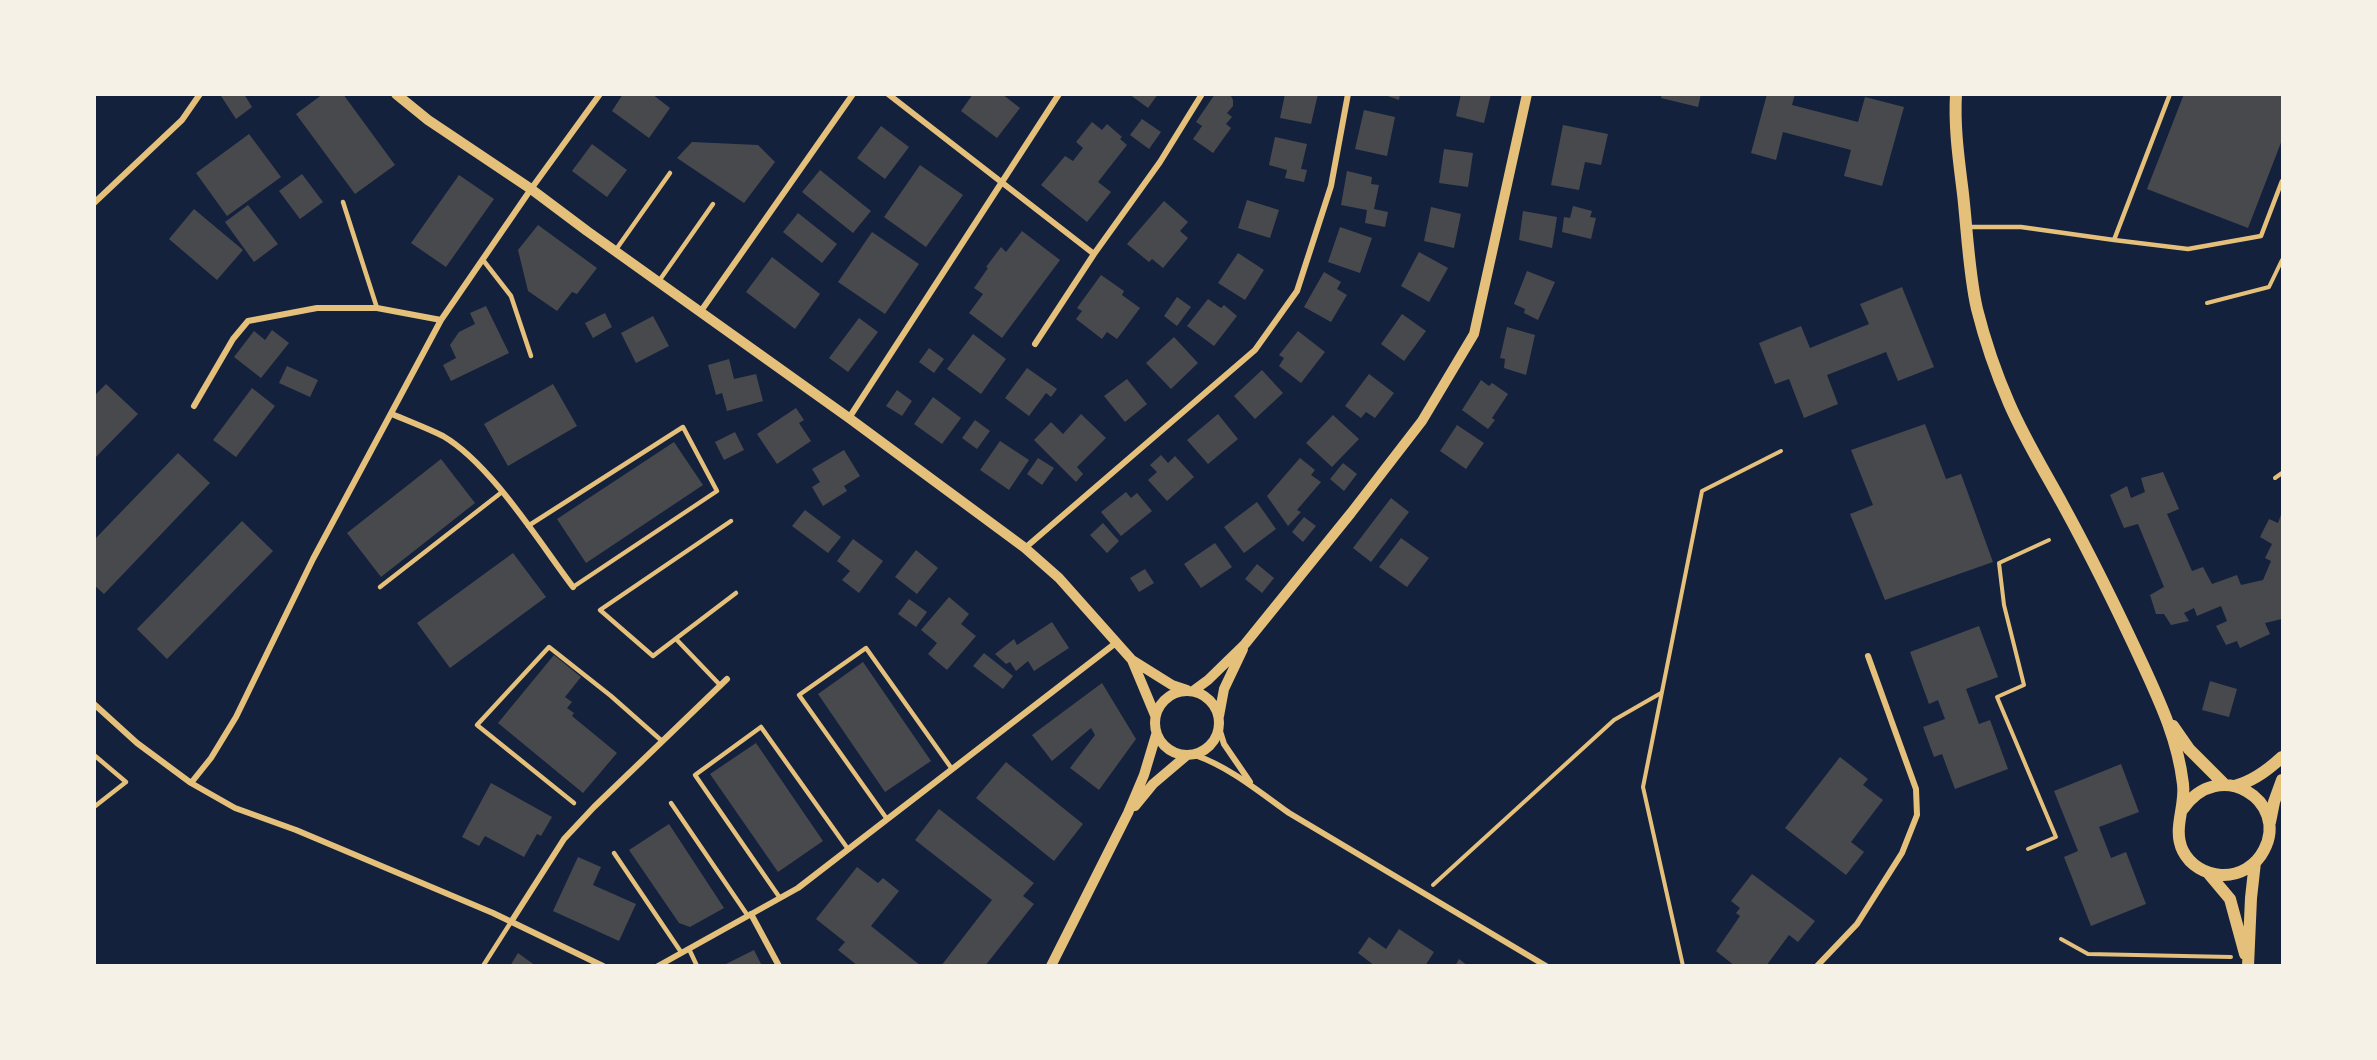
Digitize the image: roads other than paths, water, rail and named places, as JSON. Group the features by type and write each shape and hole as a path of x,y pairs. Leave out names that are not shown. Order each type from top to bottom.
{"main road":[{"path":"1956,94 1956,132 1977,307 2010,407 2104,582 2168,718 2189,749 2229,785 2247,791 2260,802 2269,826"},
{"path":"2168,718 2180,761 2184,787 2178,834 2183,851 2193,864 2219,883 2230,899 2248,966"},
{"path":"2183,809 2200,791 2217,785 2244,784 2283,757"},
{"path":"2248,966 2255,862 2267,843 2274,802 2283,780"},
{"path":"2208,873 2233,874 2255,862"}],"street":[{"path":"94,203 182,120 200,94"},
{"path":"396,94 428,120 531,189 701,311 1025,548 1059,578 1132,660 1155,715"},
{"path":"191,783 211,758 236,717 313,559 441,320 600,94"},
{"path":"701,311 853,94"},
{"path":"888,94 1094,254"},
{"path":"849,418 1059,94"},
{"path":"1035,344 1094,254 1160,162 1202,94"},
{"path":"1025,548 1255,350 1297,291 1331,186 1348,94"},
{"path":"1527,94 1474,334 1422,421 1245,644 1208,680 1190,691 1176,692 1167,697 1155,715 1154,725 1156,735 1168,750 1221,765 1289,813 1546,966"},
{"path":"194,406 233,339 248,321 317,308 377,308 441,320"},
{"path":"392,414 443,437 473,459 502,492 573,587"},
{"path":"658,966 798,888 1117,642"},
{"path":"1128,813 1153,784 1190,755 1211,745 1219,723 1224,689 1245,644"},
{"path":"1817,966 1857,924 1902,853 1917,815 1916,789 1868,656"},
{"path":"1132,660 1172,685 1210,700 1224,744 1252,785"},
{"path":"511,922 564,839 727,678"},
{"path":"94,704 137,743 191,783 235,808 296,830 511,922 603,966"},
{"path":"1052,966 1128,813 1144,775 1156,735"},
{"path":"750,915 779,966"}],"lane":[{"path":"2114,240 2170,94"},
{"path":"615,251 670,173"},
{"path":"1967,227 2021,227 2187,249 2261,236 2283,181"},
{"path":"343,202 377,308"},
{"path":"659,281 713,204"},
{"path":"483,260 511,296 531,356"},
{"path":"528,526 683,427 717,491 573,587"},
{"path":"380,587 502,492"},
{"path":"731,521 600,610 653,656 736,593"},
{"path":"676,639 720,685"},
{"path":"574,803 477,725 549,647 611,696 662,741"},
{"path":"887,819 798,695 866,648 952,769"},
{"path":"780,898 695,775 761,727 848,849"},
{"path":"94,755 126,782 94,807"},
{"path":"671,804 750,915"},
{"path":"614,853 681,952"},
{"path":"483,966 511,922"},
{"path":"689,949 697,966"}]}
